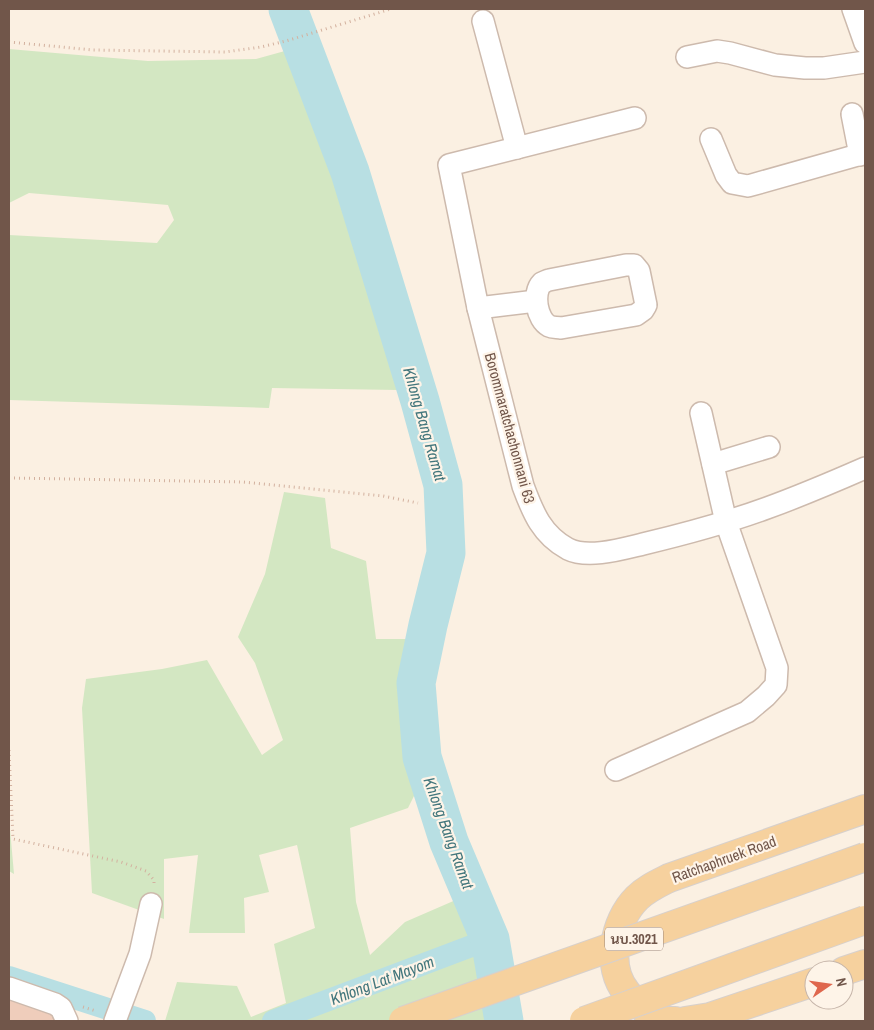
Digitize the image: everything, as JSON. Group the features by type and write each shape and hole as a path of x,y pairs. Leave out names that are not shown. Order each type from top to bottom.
{"main road":[{"name":"Ratchaphruek Road","path":"675,1021 660,1019 641,1006 626,993 618,977 614,962 616,935 624,916 636,898 651,887 669,878 865,808"},
{"name":"นบ.3021","path":"403,1021 865,856"},
{"path":"584,1021 865,920"},
{"path":"685,1021 710,1017 804,985"}],"street":[{"path":"853,9 865,43"},
{"path":"483,21 517,148 635,118"},
{"path":"687,57 717,51 775,65 805,68 824,68 865,62"},
{"path":"711,139 726,175 732,184 748,186 863,154 852,114"},
{"name":"Borommaratchachonnani 63","path":"517,148 449,165 478,308 523,486 533,513 548,534 570,550 588,553 611,552 684,535 769,508 865,468"},
{"path":"626,265 634,266 638,270 646,305 643,310 636,314 561,328 551,327 546,323 540,316 536,301 537,291 542,283 549,280 626,265"},
{"path":"478,308 536,301"},
{"path":"616,770 747,712 776,685 777,668 726,522 701,413"},
{"path":"713,464 769,447"},
{"path":"116,1019 140,954 151,904"},
{"path":"9,988 55,1004 61,1008 67,1021"}],"path":[{"path":"9,42 93,50 225,52 286,41 391,9"},
{"path":"9,478 244,482 383,496 418,503"},
{"path":"9,750 11,838 121,862 146,871 154,880 151,904"}],"green space":[{"path":"310,44 414,355 392,361 398,390 272,388 269,408 9,400 9,235 157,243 174,220 168,205 29,193 9,203 9,49 148,61 256,59"},
{"path":"284,492 325,498 331,548 366,561 376,639 408,639 414,752 420,784 408,808 350,828 356,902 370,955 405,922 458,899 475,932 495,1021 165,1021 177,982 237,986 251,1017 286,1003 274,944 315,928 297,845 259,855 269,892 244,898 245,933 189,933 198,855 164,859 164,919 92,893 82,708 86,679 162,669 207,660 262,755 283,740 255,663 238,637 265,574"},
{"path":"9,818 14,874 9,871"}],"building":[{"path":"9,997 52,1014 54,1021 9,1021"}],"waterway":[{"name":"Khlong Bang Ramat","path":"288,9 350,172 420,401 443,485 446,553 416,683 422,757 449,842 490,939 504,1021"},
{"name":"Khlong Lat Mayom","path":"273,1021 490,939"},
{"name":"Khlong Lat Mayom","path":"9,977 145,1021"}]}
